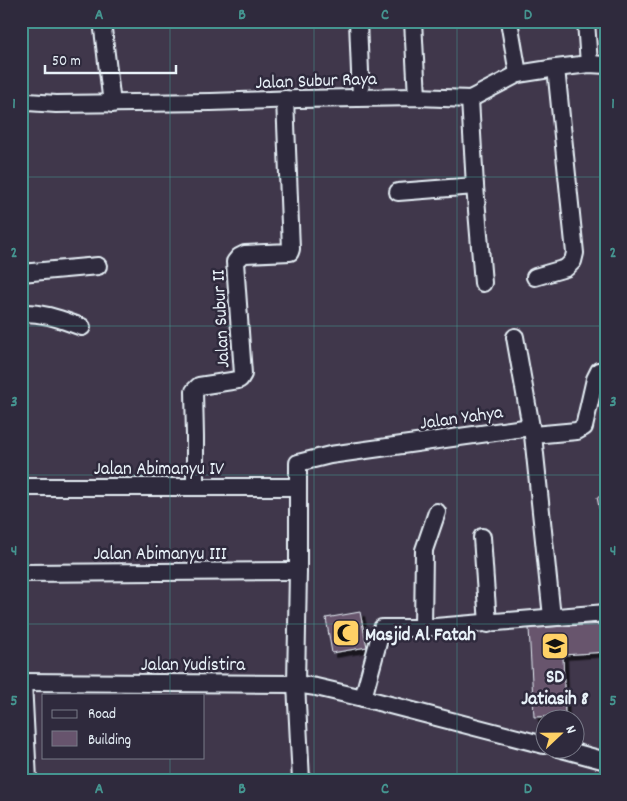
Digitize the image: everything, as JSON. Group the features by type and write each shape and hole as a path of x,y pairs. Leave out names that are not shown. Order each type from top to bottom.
{"street":[{"path":"102,21 112,104"},
{"path":"358,21 361,98"},
{"path":"413,21 417,96"},
{"path":"508,21 518,74"},
{"path":"483,283 470,100 518,74 556,68 598,65 586,21"},
{"path":"535,277 566,268 573,261 575,253 556,68"},
{"name":"Jalan Subur Raya","path":"21,103 112,104 417,96 470,100"},
{"name":"Jalan Subur II","path":"195,487 196,437 194,391 199,386 238,380 244,374 235,262 245,254 290,252 291,249 285,99"},
{"path":"398,192 475,186"},
{"path":"21,273 98,266"},
{"path":"21,313 32,312 48,315 82,327"},
{"path":"514,338 532,431 552,617"},
{"name":"Jalan Yahya","path":"298,487 298,463 330,455 532,431 577,431 584,427 595,379 599,371 606,370"},
{"name":"Jalan Abimanyu IV","path":"21,487 298,487"},
{"path":"298,487 296,684 300,780"},
{"path":"423,628 424,550 436,512"},
{"path":"482,537 488,624"},
{"name":"Jalan Abimanyu III","path":"21,573 298,571"},
{"path":"364,698 382,628 423,628 488,624 606,613"},
{"path":"22,682 26,778"},
{"name":"Jalan Yudistira","path":"22,682 296,684 364,698 534,742"},
{"path":"584,754 606,760"}],"building":[{"path":"597,497 606,497 606,528 603,528"},
{"name":"Masjid Al Fatah","path":"360,612 367,647 332,653 326,618"},
{"path":"606,624 606,652 563,655 565,708 534,708 534,717 529,628"}],"place":[{"name":"Masjid Al Fatah","path":"346,633"},
{"name":"SD Jatiasih 8","path":"555,646"}]}
